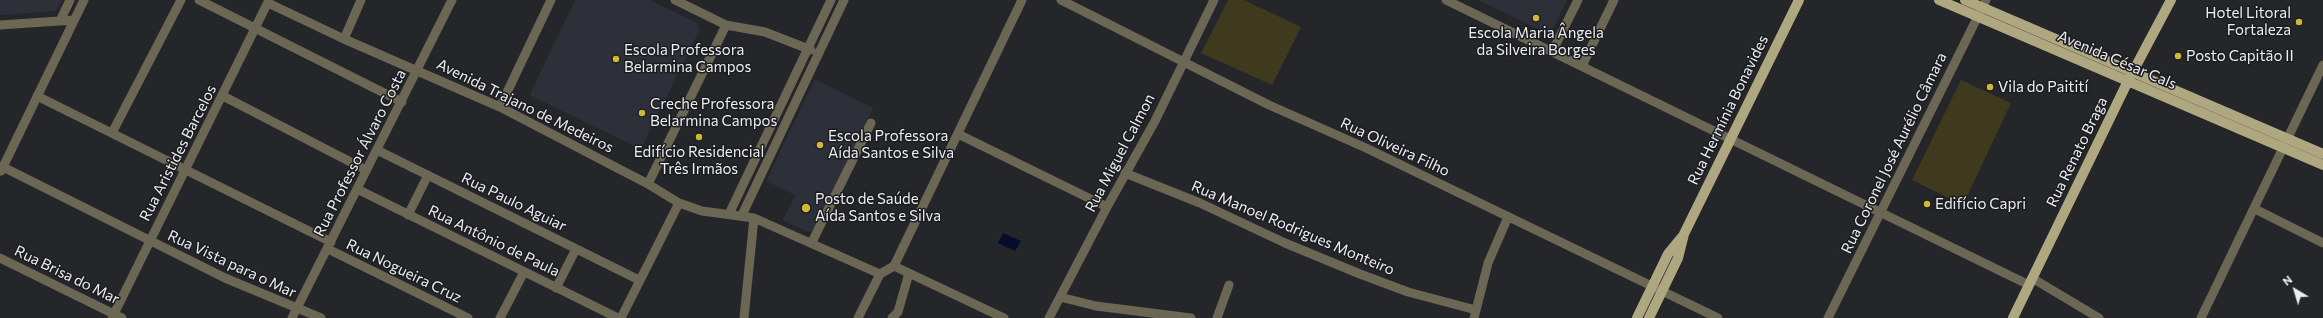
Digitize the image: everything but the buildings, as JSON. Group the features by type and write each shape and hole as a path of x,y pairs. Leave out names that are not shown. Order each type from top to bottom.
{"main road":[{"name":"Rua Hermínia Bonavides","path":"1637,318 1668,254 1684,234 1799,0"},
{"name":"Avenida César Cals","path":"1938,0 1977,17 2130,77 2286,144"},
{"name":"Avenida César Cals","path":"1965,0 1984,4 2130,77"},
{"name":"Rua Renato Braga","path":"2013,318 2130,77 2171,0"},
{"path":"2286,144 2323,154"},
{"path":"2286,144 2323,165"},
{"name":"Rua Hermínia Bonavides","path":"1649,318 1678,258 1684,234"}],"street":[{"path":"60,21 70,0"},
{"path":"1,170 84,0"},
{"path":"112,133 181,0"},
{"path":"199,0 402,102"},
{"path":"344,39 361,0"},
{"name":"Rua Professor Álvaro Costa","path":"292,318 452,0"},
{"path":"500,107 551,0"},
{"path":"675,0 726,25 765,32 806,50 818,51"},
{"path":"730,214 817,26 831,0"},
{"path":"742,215 818,51 844,0"},
{"path":"858,318 880,274 894,266 1022,0"},
{"name":"Rua Oliveira Filho","path":"1060,0 1269,105 1366,148 1718,318"},
{"name":"Rua Miguel Calmon","path":"1049,318 1184,62 1214,0"},
{"path":"1446,0 1732,139 1880,213 2030,282 2099,318"},
{"path":"1552,52 1578,0"},
{"path":"1582,66 1614,0"},
{"name":"Rua Aristides Barcelos","path":"116,317 150,241 269,1"},
{"name":"Avenida Trajano de Medeiros","path":"269,1 344,39 500,107 648,184 679,203 702,212 742,215 754,218 812,242 880,274"},
{"name":"Rua Coronel José Aurélio Câmara","path":"1828,318 1984,4"},
{"path":"0,25 74,20"},
{"path":"648,184 726,25"},
{"path":"817,26 828,31"},
{"path":"2201,318 2255,209 2323,65"},
{"name":"Rua Nogueira Cruz","path":"37,96 186,169 468,318"},
{"path":"223,96 366,170"},
{"path":"812,242 871,123"},
{"path":"958,134 1107,207"},
{"name":"Rua Paulo Aguiar","path":"377,150 639,280"},
{"name":"Rua Vista para o Mar","path":"1,170 296,309 321,318"},
{"name":"Rua Manoel Rodrigues Monteiro","path":"1125,174 1200,203 1285,243 1360,274 1408,292 1475,314"},
{"path":"408,215 428,175"},
{"name":"Rua Antônio de Paula","path":"357,189 619,318"},
{"path":"619,318 679,203"},
{"path":"2255,209 2323,243"},
{"path":"1475,314 1488,263 1508,217"},
{"path":"744,318 754,218"},
{"path":"556,288 576,249"},
{"name":"Rua Brisa do Mar","path":"0,258 116,317"},
{"path":"894,266 1004,318"},
{"path":"500,318 524,272"},
{"path":"892,318 898,312 909,273"},
{"path":"1217,318 1229,284"},
{"path":"1060,297 1096,306 1191,318"}],"shaded area":[{"path":"0,0 62,0 56,11 0,15"},
{"name":"Escola Professora Belarmina Campos","path":"575,0 650,0 697,23 700,29 641,149 531,96 531,92"},
{"path":"1228,0 1244,0 1301,27 1272,85 1201,53"},
{"name":"Escola Maria Ângela da Silveira Borges","path":"1478,0 1567,0 1550,35"},
{"name":"Escola Professora Aída Santos e Silva","path":"815,79 873,108 813,231 808,232 783,220 795,195 766,181"},
{"path":"1961,80 2011,103 1963,205 1912,180"}],"water":[{"path":"1003,233 1021,241 1015,251 998,243"}],"place":[{"name":"Escola Maria Ângela da Silveira Borges","path":"1536,18"},
{"name":"Hotel Litoral Fortaleza","path":"2299,22"},
{"name":"Posto Capitão II","path":"2178,56"},
{"name":"Escola Professora Belarmina Campos","path":"616,59"},
{"name":"Vila do Paitití","path":"1990,87"},
{"name":"Creche Professora Belarmina Campos","path":"642,113"},
{"name":"Edifício Residencial Três Irmãos","path":"699,137"},
{"name":"Escola Professora Aída Santos e Silva","path":"820,145"},
{"name":"Edifício Capri","path":"1927,204"},
{"name":"Posto de Saúde Aída Santos e Silva","path":"806,208"}]}
